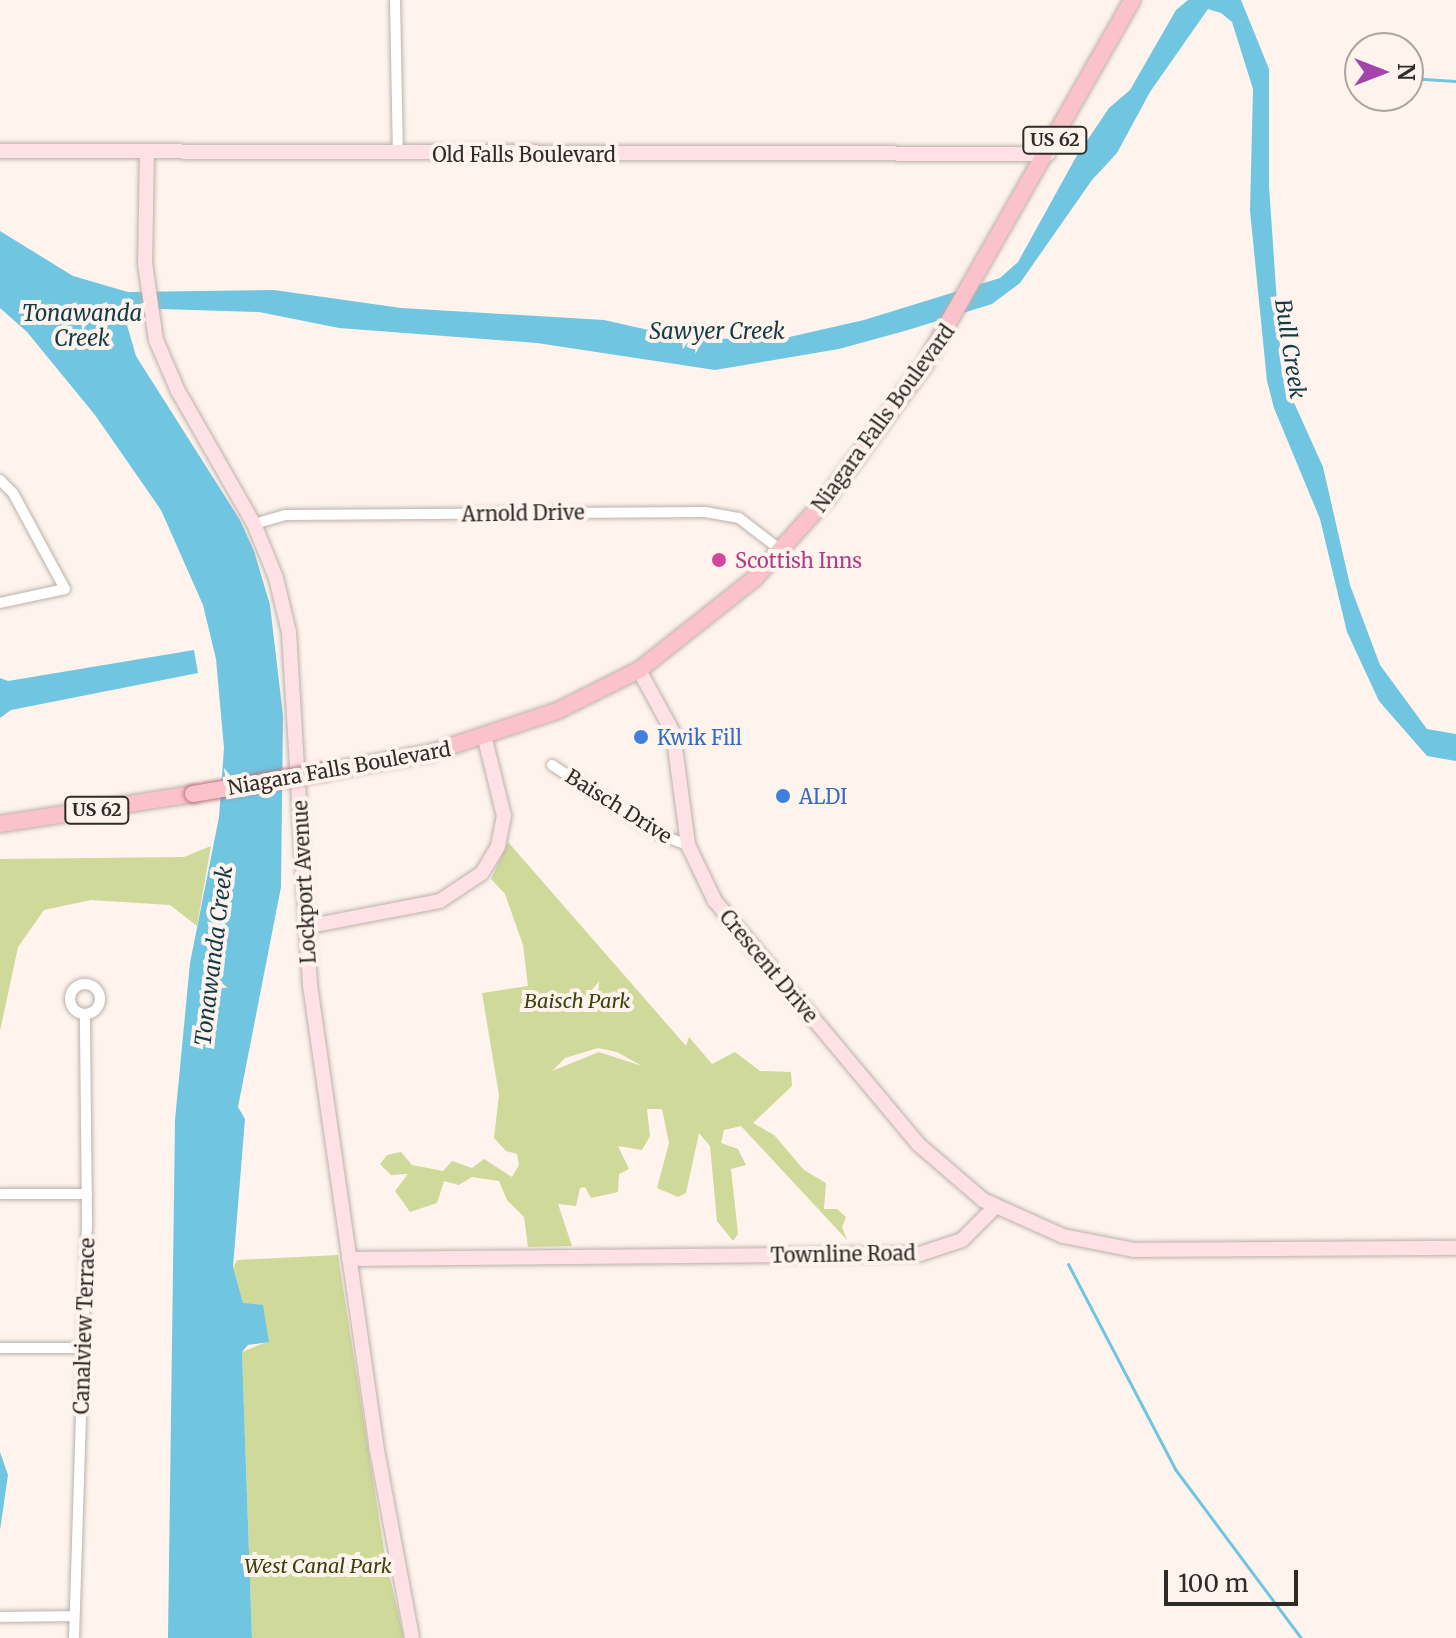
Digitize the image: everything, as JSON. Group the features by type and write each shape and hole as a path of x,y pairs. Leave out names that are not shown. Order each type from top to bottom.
{"main road":[{"name":"Niagara Falls Boulevard","path":"0,824 323,772 485,739 557,711 639,670 716,614 782,551 868,445 977,279 1132,0"}],"street":[{"path":"395,0 398,154"},
{"name":"Old Falls Boulevard","path":"0,151 1048,154"},
{"name":"Lockport Avenue","path":"147,152 146,285 151,320 169,374 254,524 281,595 292,653 305,927 376,1445 412,1638"},
{"path":"0,480 13,493 65,589 0,603"},
{"name":"Arnold Drive","path":"254,524 286,515 705,512 739,518 782,551"},
{"name":"Crescent Drive","path":"639,670 676,742 688,845 715,901 887,1109 940,1166 995,1207"},
{"path":"305,927 440,901 482,873 498,846 504,807 485,739"},
{"name":"Baisch Drive","path":"552,765 616,802 656,833 688,845"},
{"name":"Canalview Terrace","path":"74,1638 81,1480 80,1348 87,1194 85,1014"},
{"path":"0,1194 87,1194"},
{"path":"995,1207 1063,1236 1134,1250 1456,1248"},
{"name":"Townline Road","path":"349,1259 920,1254 962,1240 995,1207"},
{"path":"0,1348 80,1348"},
{"path":"0,1617 73,1616"}],"green space":[{"name":"Baisch Park","path":"508,842 686,1046 689,1037 712,1064 735,1052 760,1071 791,1072 792,1086 753,1123 774,1135 804,1170 826,1183 824,1209 837,1209 846,1217 842,1227 847,1240 741,1126 724,1130 721,1143 738,1149 746,1165 731,1169 738,1234 733,1241 717,1221 710,1146 699,1133 686,1193 678,1197 657,1188 669,1143 662,1109 647,1109 650,1136 642,1150 618,1146 629,1169 619,1174 618,1192 591,1198 585,1187 580,1188 576,1206 558,1204 572,1246 528,1247 524,1217 507,1200 499,1181 472,1177 459,1185 444,1181 437,1203 410,1212 395,1191 408,1174 391,1175 380,1164 387,1155 401,1152 412,1165 443,1171 452,1161 472,1168 484,1159 512,1177 519,1165 517,1154 506,1151 494,1138 499,1095 482,993 528,986 523,945 505,894 491,879","holes":["598,1048 617,1052 642,1066 599,1052 552,1071 565,1058"]},
{"path":"211,846 197,926 170,905 91,900 44,910 18,947 0,1031 0,859 184,857"},
{"name":"West Canal Park","path":"338,1255 385,1556 404,1638 252,1638 242,1352 269,1341 243,1303 233,1268 237,1260"}],"water":[{"name":"Tonawanda Creek","path":"1188,0 1241,0 1269,69 1269,186 1282,376 1323,467 1350,585 1380,665 1427,729 1456,734 1456,761 1427,756 1379,701 1347,632 1320,519 1274,408 1267,381 1250,211 1253,89 1232,22 1221,13 1208,9 1150,92 1117,153 1092,180 1020,283 992,304 908,330 839,349 715,370 537,343 339,328 259,312 161,309 127,325 136,356 240,520 254,551 270,605 283,716 281,887 238,1107 245,1119 233,1267 243,1303 263,1305 269,1342 248,1345 242,1352 252,1638 168,1638 175,1120 190,963 219,817 224,748 216,659 203,605 161,510 95,415 27,332 0,308 0,231 73,276 128,292 274,290 401,308 604,320 689,339 785,338 864,320 1000,278 1018,262 1076,157 1109,108 1130,90 1176,10"},
{"path":"194,650 198,673 11,710 0,718 0,678 8,681"},
{"path":"0,1452 8,1475 0,1530"}],"waterway":[{"path":"1424,79 1456,81"},
{"path":"1068,1264 1175,1469 1301,1638"}],"place":[{"name":"Scottish Inns","path":"719,560"},
{"name":"Kwik Fill","path":"641,737"},
{"name":"ALDI","path":"783,796"}],"water label":[{"name":"Sawyer Creek","path":"717,332"},
{"name":"Bull Creek","path":"1290,349"}]}
